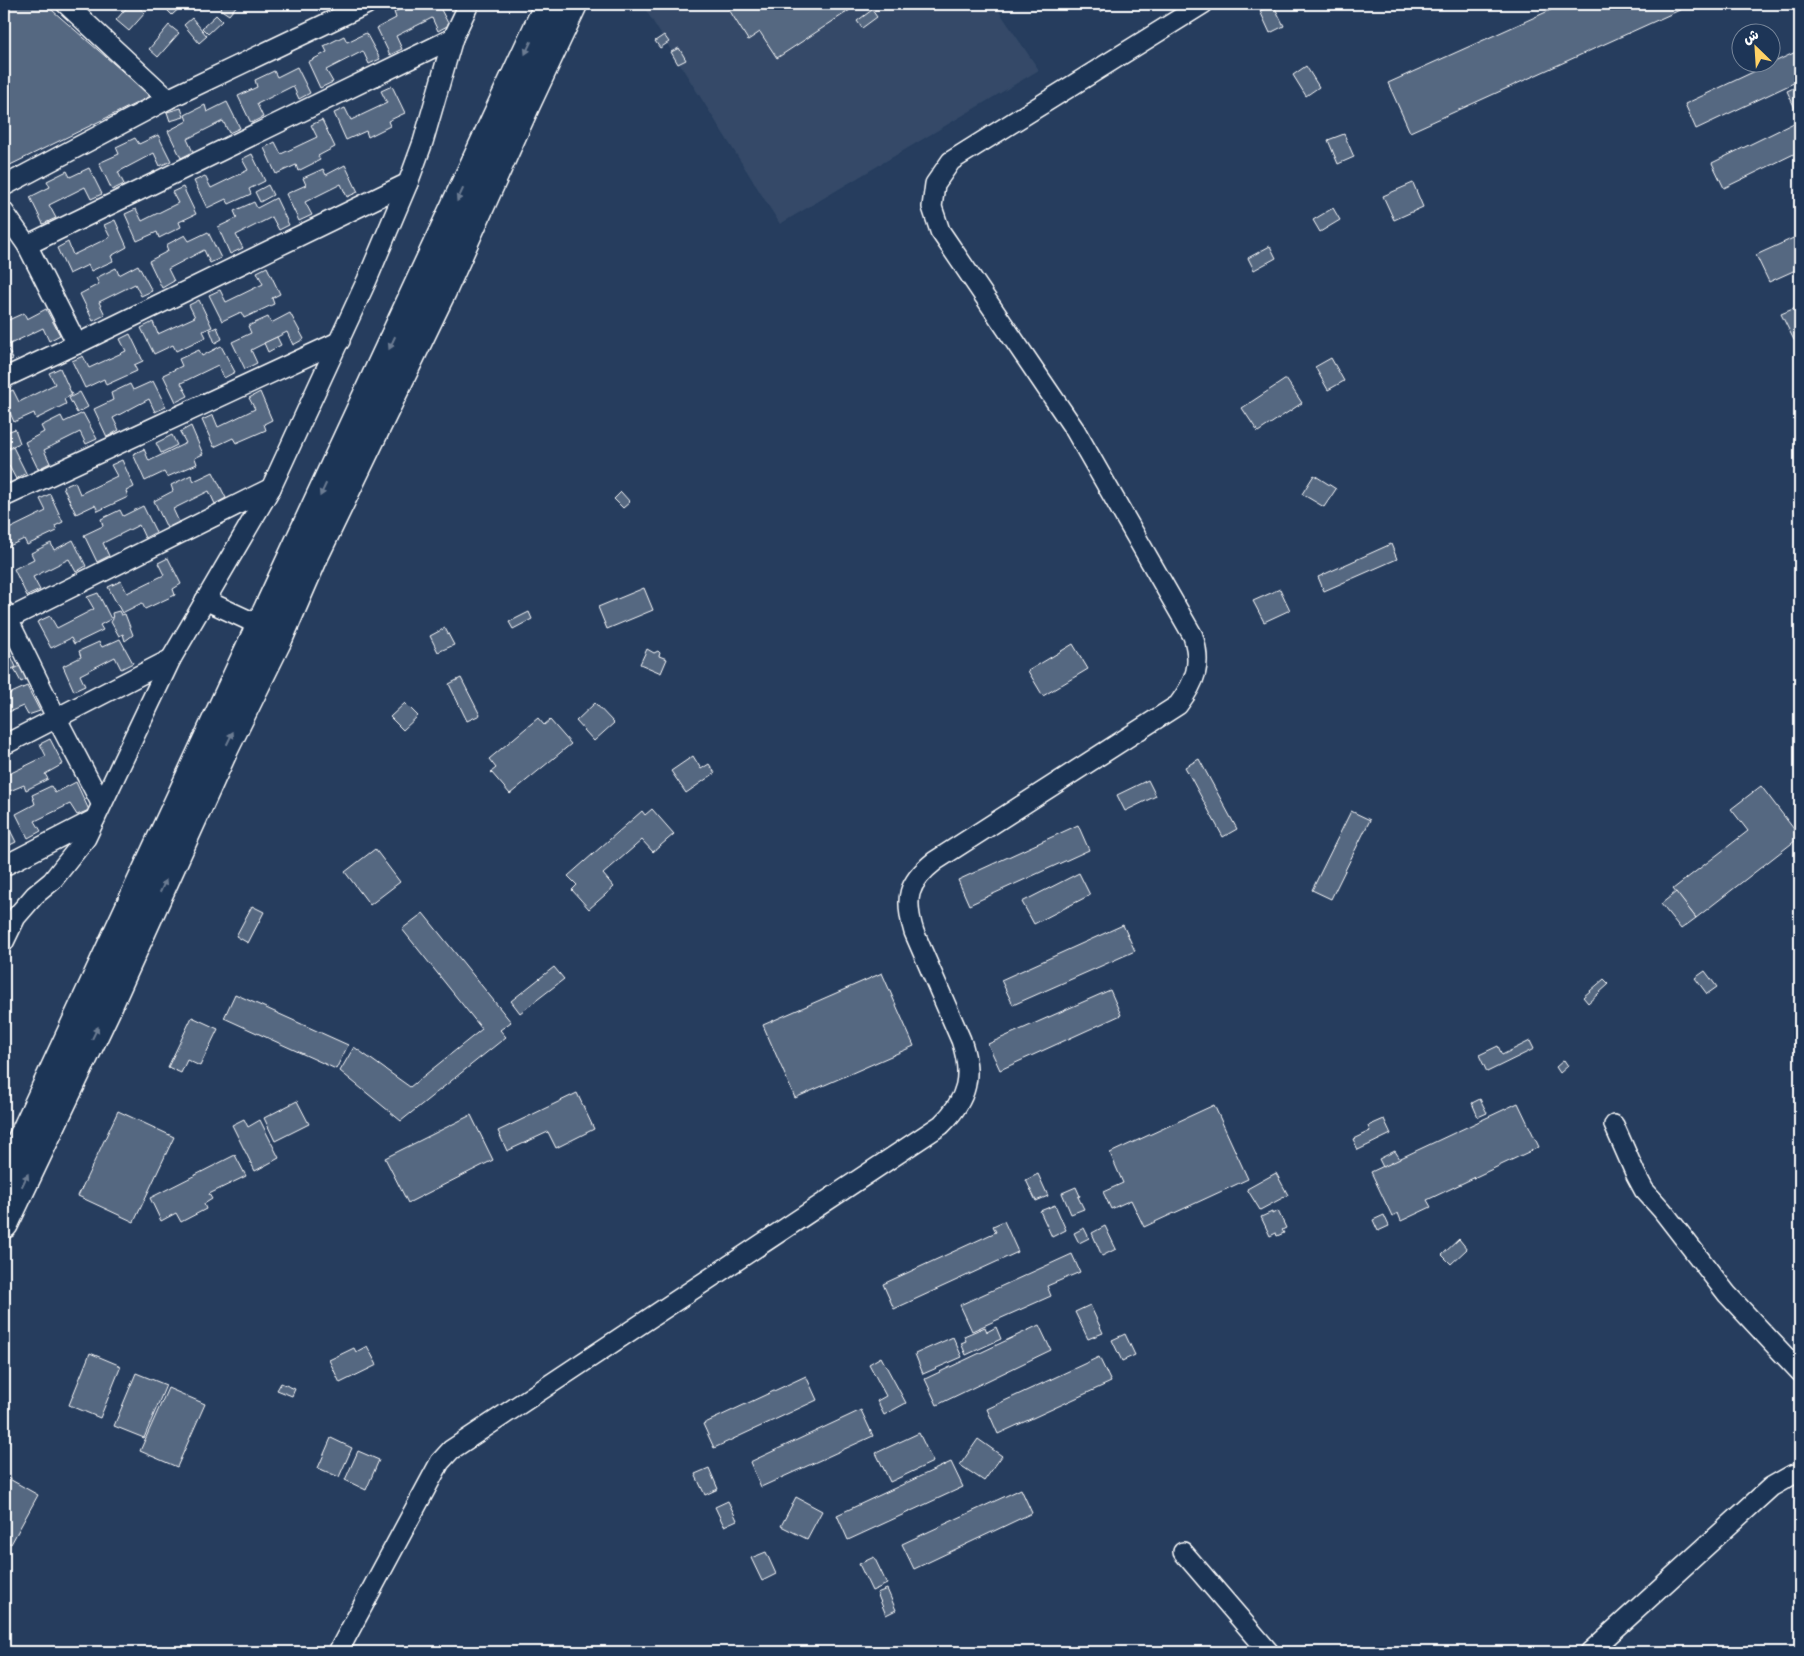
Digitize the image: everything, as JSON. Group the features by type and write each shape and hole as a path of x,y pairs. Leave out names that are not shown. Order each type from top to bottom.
{"highway":[{"path":"4,1178 549,4"},
{"path":"4,1224 106,1010 315,554 442,291 573,4"}],"street":[{"path":"4,186 168,99 367,4"},
{"path":"4,942 16,917 35,895 52,881 86,838 171,659 271,488 340,341 408,183 454,38 469,4"},
{"path":"338,1652 440,1462 451,1450 941,1125 952,1114 963,1095 967,1075 967,1058 908,914 908,898 913,885 922,872 935,861 1178,705 1189,690 1196,673 1198,653 1193,636 1075,430 940,231 932,207 935,184 951,162 1203,4"},
{"path":"74,6 168,99"},
{"path":"27,245 454,38"},
{"path":"4,378 408,183"},
{"path":"4,212 27,245 77,344"},
{"path":"4,498 340,341"},
{"path":"98,811 57,719 5,617 271,488"},
{"path":"204,600 261,626"},
{"path":"4,745 171,659"},
{"path":"4,866 98,811"},
{"path":"1614,1125 1644,1190 1728,1294 1800,1372"},
{"path":"1590,1652 1771,1488 1792,1475 1800,1473"},
{"path":"1183,1552 1269,1652"}],"shaded area":[{"path":"642,4 994,4 1039,70 780,224"}],"building":[{"path":"4,4 45,4 151,96 4,168"},
{"path":"130,4 135,4 145,13 129,31 116,20"},
{"path":"169,4 184,4 172,15 165,8"},
{"path":"224,4 238,4 229,15 220,9"},
{"path":"414,4 417,9 426,4 438,4 449,25 438,31 432,18 396,36 402,49 390,55 377,28 396,18 394,12"},
{"path":"734,4 859,4 777,58 760,32 748,40 728,8"},
{"path":"1095,4 1114,4 1100,12"},
{"path":"1273,4 1284,26 1270,33 1260,11"},
{"path":"1564,4 1693,4 1410,132 1388,83"},
{"path":"872,10 877,17 862,28 857,21"},
{"path":"216,15 222,21 208,34 202,28"},
{"path":"192,18 207,36 199,43 184,25"},
{"path":"169,25 179,33 158,57 149,49"},
{"path":"366,33 380,59 369,64 363,51 326,70 333,82 320,88 308,62 327,52 324,46 344,36 347,42"},
{"path":"664,35 669,42 660,48 655,41"},
{"path":"679,48 686,60 678,64 671,52"},
{"path":"1800,50 1800,80 1696,129 1685,104 1753,72 1782,72 1782,58"},
{"path":"1306,66 1319,87 1306,96 1293,75"},
{"path":"297,67 310,93 299,99 293,86 257,104 263,117 251,123 238,96 257,87 255,80 274,71 277,77"},
{"path":"1800,85 1800,117 1799,117 1787,91"},
{"path":"392,86 405,113 388,121 390,126 368,137 366,131 346,140 334,113 345,108 351,120 387,103 381,91"},
{"path":"227,102 240,128 229,133 223,121 187,139 193,152 181,158 168,131 187,121 185,115 205,105 207,112"},
{"path":"181,108 184,117 170,121 167,112"},
{"path":"322,120 335,147 318,156 320,160 298,171 296,165 276,174 264,148 275,142 281,154 317,137 311,125"},
{"path":"1800,120 1800,151 1724,188 1712,163"},
{"path":"1344,134 1354,157 1338,164 1328,140"},
{"path":"158,135 171,161 160,166 154,153 118,172 124,184 112,190 99,163 119,154 116,147 135,138 139,144"},
{"path":"252,154 265,181 249,189 251,194 229,204 226,199 207,208 194,181 205,176 211,188 248,170 242,159"},
{"path":"345,165 358,192 347,197 341,184 305,202 312,215 299,221 286,194 306,185 303,178 323,169 326,175"},
{"path":"89,168 102,194 91,199 85,187 49,205 56,218 43,224 30,197 50,187 47,181 67,171 70,177"},
{"path":"1413,183 1423,207 1394,220 1383,196"},
{"path":"268,185 273,195 260,202 255,192"},
{"path":"183,187 196,214 179,222 181,227 159,238 157,232 137,241 125,214 136,209 142,221 178,203 172,192"},
{"path":"276,198 289,225 279,230 272,217 236,235 243,248 230,254 218,227 237,218 234,211 254,202 257,208"},
{"path":"1333,208 1340,220 1320,232 1313,220"},
{"path":"115,220 127,247 111,256 113,261 91,271 88,265 69,274 57,248 68,242 73,255 110,237 104,225"},
{"path":"208,232 221,258 210,263 204,250 168,269 174,281 162,288 149,261 168,251 166,245 185,235 189,241"},
{"path":"1800,235 1800,268 1769,282 1756,255"},
{"path":"1270,246 1276,258 1254,270 1248,258"},
{"path":"138,265 152,291 141,296 135,284 99,302 105,315 93,321 80,294 99,284 96,278 116,268 119,275"},
{"path":"267,267 280,294 272,298 274,304 244,318 241,312 222,321 209,295 220,290 226,302 263,284 257,272"},
{"path":"199,300 212,327 203,331 206,337 176,351 173,345 154,354 141,328 153,322 158,334 195,317 189,305"},
{"path":"1800,306 1800,337 1794,340 1781,314"},
{"path":"46,309 60,335 49,341 43,328 6,346 13,359 4,363 4,330 7,328 4,322 24,313 27,319"},
{"path":"290,313 304,339 293,345 287,332 251,350 257,363 245,369 232,342 251,333 248,326 268,317 271,323"},
{"path":"217,327 222,339 215,343 210,330"},
{"path":"130,334 143,361 134,365 137,371 106,385 104,379 85,388 72,361 83,356 89,368 126,351 120,339"},
{"path":"277,337 281,345 268,352 264,343"},
{"path":"221,346 235,372 224,378 218,365 181,383 188,396 176,402 163,375 182,366 179,359 199,350 202,356"},
{"path":"1331,358 1344,381 1328,390 1315,367"},
{"path":"60,368 72,395 64,399 66,404 36,419 34,413 14,422 4,399 4,394 13,390 19,402 55,384 49,373"},
{"path":"1286,379 1302,403 1258,432 1242,408"},
{"path":"153,381 166,407 155,412 149,399 113,418 119,430 107,437 94,409 113,400 111,393 130,384 133,390"},
{"path":"80,392 88,407 77,413 69,398"},
{"path":"260,392 272,420 264,424 266,430 236,443 233,438 214,447 202,420 213,415 218,427 255,409 249,398"},
{"path":"83,413 97,439 86,444 80,432 44,450 50,463 38,469 25,442 44,432 41,426 61,416 64,422"},
{"path":"191,426 203,454 195,458 197,464 167,477 164,472 145,481 133,454 144,449 149,461 186,443 180,432"},
{"path":"15,429 20,443 6,449 4,433"},
{"path":"172,435 177,445 161,453 156,443"},
{"path":"13,447 26,473 16,479 9,466 4,469 4,452"},
{"path":"122,460 134,487 126,491 128,497 98,511 95,505 76,514 63,487 75,482 80,494 117,476 111,465"},
{"path":"213,472 226,498 215,504 209,491 173,509 179,522 167,528 154,501 173,491 171,485 191,475 194,481"},
{"path":"1314,475 1336,489 1324,507 1302,494"},
{"path":"621,492 630,502 623,508 614,499"},
{"path":"50,494 63,522 55,526 57,531 27,545 24,539 5,548 4,517 9,529 46,511 40,499"},
{"path":"143,506 156,532 145,538 139,525 103,543 109,556 97,562 84,535 103,526 101,519 120,510 123,516"},
{"path":"73,540 86,566 76,572 69,559 33,577 40,590 27,596 14,569 34,559 31,553 51,543 54,550"},
{"path":"1391,544 1397,559 1324,591 1318,577"},
{"path":"168,558 181,584 173,589 175,595 145,609 142,603 122,613 108,587 121,581 127,593 164,575 158,563"},
{"path":"644,588 653,610 607,629 598,607"},
{"path":"1280,589 1290,610 1264,622 1253,601"},
{"path":"98,593 111,619 100,625 103,630 74,644 71,638 51,648 37,622 50,616 57,628 94,609 87,597"},
{"path":"119,611 121,615 125,614 133,635 125,641 123,634 119,636 111,622 113,619 112,613"},
{"path":"529,612 532,619 513,629 509,622"},
{"path":"445,628 454,645 438,652 430,636"},
{"path":"120,639 133,663 121,669 115,657 80,675 85,686 74,691 63,666 81,657 79,651 99,642 102,647"},
{"path":"4,640 16,667 8,671 10,677 4,680"},
{"path":"1073,644 1088,669 1043,696 1028,671"},
{"path":"647,649 654,653 658,651 660,653 659,656 667,659 661,673 640,664"},
{"path":"20,666 27,679 21,682 14,669"},
{"path":"461,678 480,715 467,721 449,684"},
{"path":"27,686 40,711 28,715 23,706 4,714 4,690 7,695"},
{"path":"405,703 418,716 403,730 390,717"},
{"path":"595,703 614,723 594,741 576,721"},
{"path":"538,718 544,725 550,720 571,744 510,794 491,772 496,768 489,759"},
{"path":"50,739 63,764 45,774 48,779 26,790 24,785 5,793 4,763 9,774 46,756 40,744"},
{"path":"693,756 701,769 709,764 715,773 686,793 671,771"},
{"path":"1199,759 1237,829 1223,837 1185,767"},
{"path":"1148,780 1156,796 1125,811 1117,795"},
{"path":"76,782 89,810 77,815 70,804 35,821 41,831 28,838 16,814 35,804 32,795 51,786 55,793"},
{"path":"1761,786 1800,837 1696,918 1673,889 1748,831 1731,809"},
{"path":"652,809 674,834 653,852 642,840 603,874 614,887 589,909 572,890 577,885 568,876 642,811 645,815"},
{"path":"1351,811 1370,820 1331,899 1312,890"},
{"path":"4,818 16,842 4,848"},
{"path":"1078,825 1089,850 969,905 958,880"},
{"path":"375,849 400,882 370,905 345,872"},
{"path":"1079,873 1090,895 1034,924 1022,902"},
{"path":"1676,892 1696,918 1681,929 1661,904"},
{"path":"252,906 264,912 248,943 236,936"},
{"path":"423,913 511,1022 500,1030 506,1037 401,1121 340,1071 354,1047 410,1087 482,1029 402,929"},
{"path":"1123,925 1135,951 1013,1005 1001,980"},
{"path":"554,967 564,979 520,1013 511,1001"},
{"path":"1705,971 1717,987 1707,994 1695,978"},
{"path":"882,973 914,1046 795,1098 763,1025"},
{"path":"1604,979 1609,984 1588,1003 1583,997"},
{"path":"1110,990 1121,1015 1000,1070 988,1044"},
{"path":"235,994 348,1045 336,1069 224,1018"},
{"path":"192,1017 218,1029 200,1066 187,1060 181,1073 168,1067"},
{"path":"1530,1041 1534,1049 1487,1072 1479,1055 1498,1046 1502,1055"},
{"path":"1564,1060 1568,1066 1560,1073 1556,1067"},
{"path":"577,1093 594,1129 556,1148 548,1132 507,1151 498,1131"},
{"path":"1480,1099 1487,1113 1478,1117 1472,1103"},
{"path":"297,1101 309,1124 275,1141 264,1118"},
{"path":"1518,1103 1539,1147 1427,1200 1431,1207 1401,1221 1398,1213 1392,1216 1371,1172"},
{"path":"1214,1105 1248,1179 1144,1227 1131,1200 1111,1209 1103,1192 1123,1183 1110,1153"},
{"path":"118,1111 174,1137 134,1222 78,1196"},
{"path":"471,1115 493,1160 408,1203 385,1158"},
{"path":"244,1119 248,1127 260,1120 279,1158 255,1171 232,1125"},
{"path":"1384,1119 1391,1134 1358,1150 1353,1139 1370,1131 1368,1126"},
{"path":"1395,1151 1400,1159 1383,1167 1379,1159"},
{"path":"235,1155 246,1176 209,1194 212,1199 204,1204 206,1209 181,1222 176,1213 161,1221 150,1198"},
{"path":"1276,1173 1288,1195 1260,1210 1247,1189"},
{"path":"1038,1174 1048,1196 1036,1201 1026,1180"},
{"path":"1076,1187 1080,1196 1078,1197 1084,1209 1071,1214 1062,1193"},
{"path":"1055,1205 1066,1230 1052,1237 1040,1211"},
{"path":"1278,1211 1286,1228 1282,1230 1284,1233 1277,1236 1276,1233 1270,1236 1261,1217"},
{"path":"1384,1215 1389,1226 1378,1231 1373,1220"},
{"path":"1004,1221 1018,1252 894,1309 883,1284 996,1232 993,1226"},
{"path":"1105,1226 1116,1249 1102,1256 1092,1233"},
{"path":"1084,1228 1089,1238 1079,1243 1074,1233"},
{"path":"1459,1239 1467,1249 1451,1264 1442,1255"},
{"path":"1072,1254 1080,1272 1047,1286 1051,1296 972,1331 960,1305"},
{"path":"1090,1305 1103,1333 1088,1339 1075,1312"},
{"path":"1039,1325 1051,1350 937,1405 925,1379"},
{"path":"985,1327 987,1332 996,1327 1001,1339 966,1355 961,1343 966,1341 964,1336"},
{"path":"1125,1334 1135,1355 1122,1361 1112,1340"},
{"path":"953,1337 962,1357 923,1374 915,1354"},
{"path":"367,1346 377,1365 340,1383 329,1360 354,1348 356,1352"},
{"path":"90,1353 121,1366 100,1418 69,1405"},
{"path":"881,1357 906,1403 884,1415 877,1401 886,1396 869,1364"},
{"path":"1099,1357 1111,1382 998,1434 987,1409"},
{"path":"136,1373 166,1385 144,1438 114,1426"},
{"path":"806,1376 817,1400 714,1448 703,1424"},
{"path":"281,1383 295,1389 292,1396 277,1390"},
{"path":"168,1388 205,1404 177,1467 140,1451"},
{"path":"861,1410 873,1436 761,1487 750,1462"},
{"path":"919,1433 933,1462 890,1482 876,1453"},
{"path":"331,1438 352,1448 339,1477 318,1468"},
{"path":"978,1439 1002,1456 984,1481 960,1465"},
{"path":"358,1451 379,1460 366,1490 345,1480"},
{"path":"951,1462 963,1487 848,1540 837,1515"},
{"path":"709,1468 718,1489 705,1495 695,1474"},
{"path":"4,1476 38,1495 11,1544 4,1540"},
{"path":"1021,1489 1032,1513 914,1569 902,1544"},
{"path":"796,1497 822,1511 807,1539 781,1526"},
{"path":"728,1501 737,1520 724,1526 715,1507"},
{"path":"766,1552 776,1574 762,1581 751,1558"},
{"path":"874,1557 887,1584 872,1591 859,1564"},
{"path":"887,1589 896,1610 886,1615 877,1593"}]}
